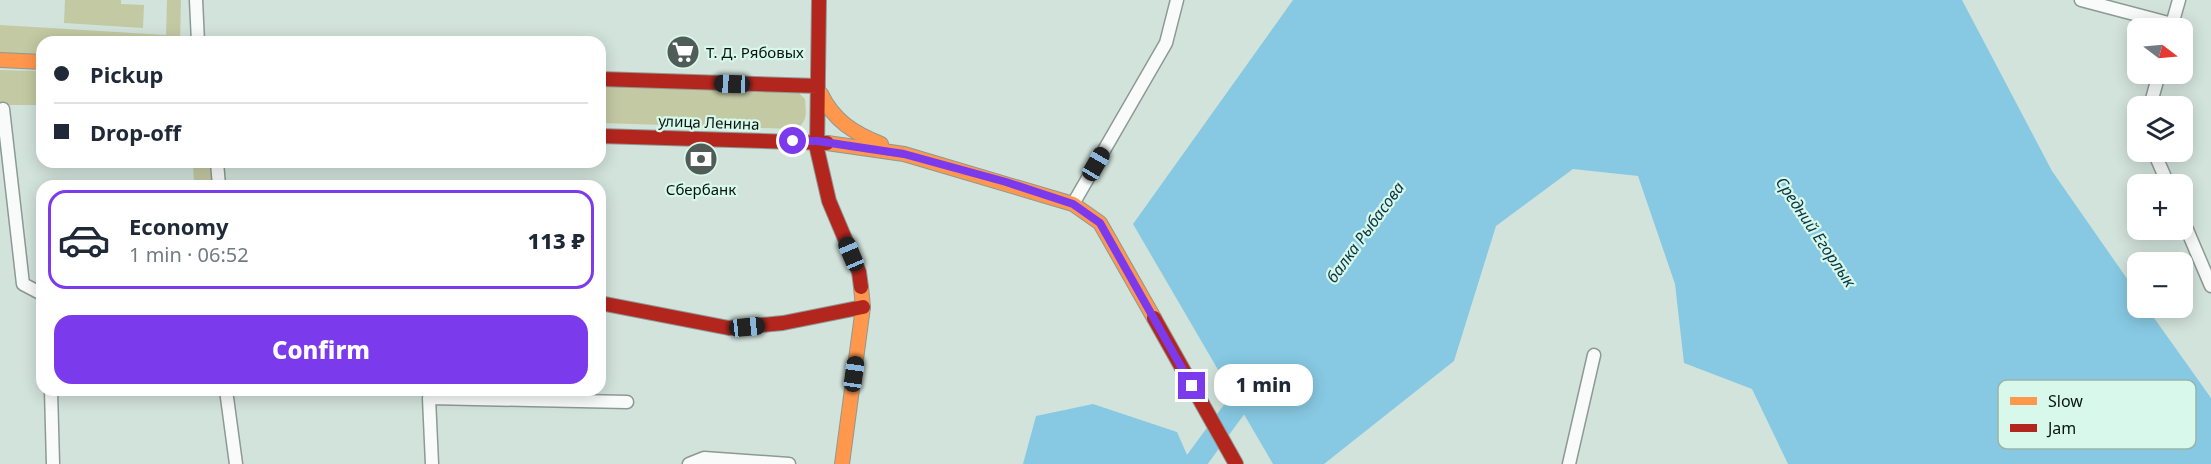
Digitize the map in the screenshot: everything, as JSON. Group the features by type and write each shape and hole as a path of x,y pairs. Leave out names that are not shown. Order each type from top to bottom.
{"main road":[{"path":"819,0 817,141 829,201 859,272 863,307 842,464"},
{"path":"0,60 36,62"},
{"path":"606,79 818,86"},
{"path":"818,86 830,114 854,133 904,154 1006,182 1073,204 1100,223 1236,464"},
{"name":"улица Ленина","path":"606,136 817,141 904,154"},
{"path":"606,304 729,328 783,323 863,307"}],"street":[{"path":"196,0 198,36"},
{"path":"1073,204 1166,44 1177,0"},
{"path":"2080,0 2144,18"},
{"path":"2174,18 2179,0"},
{"path":"3,109 23,284 36,291"},
{"path":"2191,240 2211,286"},
{"path":"1569,464 1594,355"},
{"path":"51,396 53,464"},
{"path":"227,396 236,464"},
{"path":"432,464 429,398 495,396"},
{"path":"542,396 627,402"},
{"path":"689,464 704,458 789,464"}],"green space":[{"path":"65,0 121,0 121,4 144,5 143,28 64,23"},
{"path":"167,0 181,0 180,36 36,36 36,56 0,54 0,25 166,35"},
{"path":"0,70 36,71 36,105 0,105"},
{"path":"606,86 799,93 805,99 806,108 803,123 796,129 606,123"},
{"path":"193,168 212,168 213,180 194,180"}],"water":[{"name":"Средний Егорлык","path":"1293,0 1962,0 2052,171 2127,279 2127,318 2154,318 2211,398 2211,464 1788,464 1752,389 1684,363 1675,284 1638,176 1573,169 1496,226 1454,361 1324,464 1273,464 1133,224"},
{"path":"1093,404 1177,432 1191,464 1023,464 1036,416"}],"waterway":[{"name":"балка Рыбасова","path":"1194,464 1255,381"}],"traffic: slow":[{"path":"0,60 36,62"},
{"path":"821,94 832,112 846,125 881,144"},
{"path":"827,143 904,154 1073,204 1100,223 1154,318"},
{"path":"842,464 863,307 861,287"}],"traffic: jam":[{"path":"819,0 817,149 829,201 859,272 861,287"},
{"path":"606,79 818,86"},
{"path":"606,136 827,143"},
{"path":"606,304 729,328 783,323 863,307"},
{"path":"1154,318 1236,464"}],"place":[{"name":"Т. Д. Рябовых","path":"683,52"},
{"name":"Сбербанк","path":"701,159"}],"route":[{"path":"793,141 817,141 904,154 1006,182 1073,204 1100,223 1192,386"}]}
